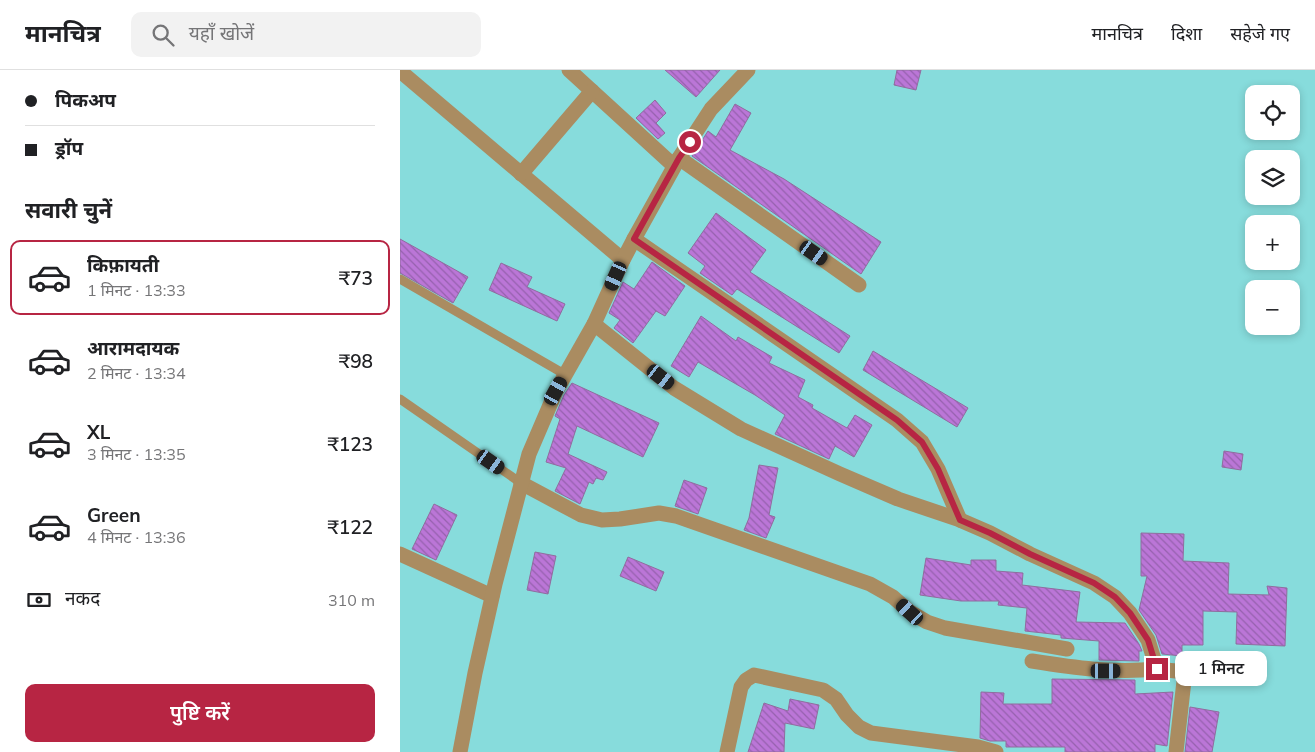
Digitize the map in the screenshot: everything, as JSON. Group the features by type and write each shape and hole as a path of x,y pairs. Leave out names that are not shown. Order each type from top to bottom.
{"street":[{"path":"400,70 623,260"},
{"path":"569,70 677,162 859,285"},
{"path":"460,752 492,596 529,454 556,391 594,324 623,260 677,162 711,110 748,70"},
{"path":"521,174 592,91"},
{"path":"634,239 897,420 922,442 938,469 960,520"},
{"path":"594,324 674,388 741,429 840,474 990,533 1030,554 1094,583 1115,597 1130,613 1148,640 1157,669"},
{"path":"521,483 581,515 602,520 659,514 676,516 870,584 893,597 910,612 927,622 945,628 1067,649"},
{"path":"400,554 492,596"},
{"path":"1032,661 1079,669 1106,671 1157,669 1185,672 1176,752"},
{"path":"727,752 741,687 746,680 754,675 823,690 836,700 847,715 860,727 871,733 978,747 996,752"}],"lane":[{"path":"400,279 566,375"},
{"path":"400,399 521,483"}],"building":[{"path":"665,70 720,70 696,97"},
{"path":"897,70 921,70 916,90 894,85"},
{"path":"655,100 666,113 656,123 665,133 658,139 636,118"},
{"path":"735,104 751,113 730,150 784,179 881,242 861,274 692,156 708,131 716,137"},
{"path":"716,213 766,250 750,272 850,336 839,353 737,289 732,295 700,273 705,266 688,253"},
{"path":"400,239 468,277 453,303 400,273"},
{"path":"652,262 685,286 665,316 656,311 633,343 614,328 620,320 609,313 623,282 634,289"},
{"path":"501,263 532,277 527,287 565,304 557,321 489,290"},
{"path":"701,316 736,341 738,337 772,357 769,363 805,380 798,397 813,405 812,408 847,428 855,415 872,425 854,457 835,446 829,459 775,434 785,415 698,362 689,377 671,366"},
{"path":"873,351 968,408 957,427 863,370"},
{"path":"572,383 659,423 643,457 577,426 568,454 607,472 603,480 596,478 593,484 589,482 580,504 555,491 566,468 546,462 560,419 555,416 564,395"},
{"path":"1224,451 1243,454 1241,470 1222,467"},
{"path":"759,465 778,468 769,515 775,517 766,538 744,530 749,518"},
{"path":"684,480 707,488 698,514 675,506"},
{"path":"434,504 457,515 436,560 412,549"},
{"path":"1141,533 1184,534 1183,561 1229,563 1228,594 1269,595 1267,586 1287,588 1285,646 1236,644 1237,612 1203,611 1203,645 1182,645 1182,656 1162,654 1156,635 1139,610 1147,576 1141,576"},
{"path":"535,552 556,556 548,594 527,590"},
{"path":"628,557 664,572 656,591 620,576"},
{"path":"926,558 971,565 971,560 996,560 996,571 1023,573 1022,585 1080,592 1076,622 1125,623 1142,651 1139,651 1139,661 1099,660 1099,641 1061,638 1061,635 1025,631 1027,608 998,605 999,601 961,601 920,595"},
{"path":"1052,679 1135,680 1135,694 1173,692 1167,746 1155,744 1155,752 1065,752 1065,747 1006,747 1006,741 990,741 980,738 981,692 1004,693 1003,704 1052,704"},
{"path":"790,699 819,705 814,729 785,723 784,752 748,752 764,703 788,711"},
{"path":"1190,707 1219,712 1212,752 1185,752"}],"route":[{"path":"690,142 679,158 634,239 897,420 922,442 938,469 960,520 1030,554 1075,573 1115,597 1130,613 1148,640 1157,669"}]}
